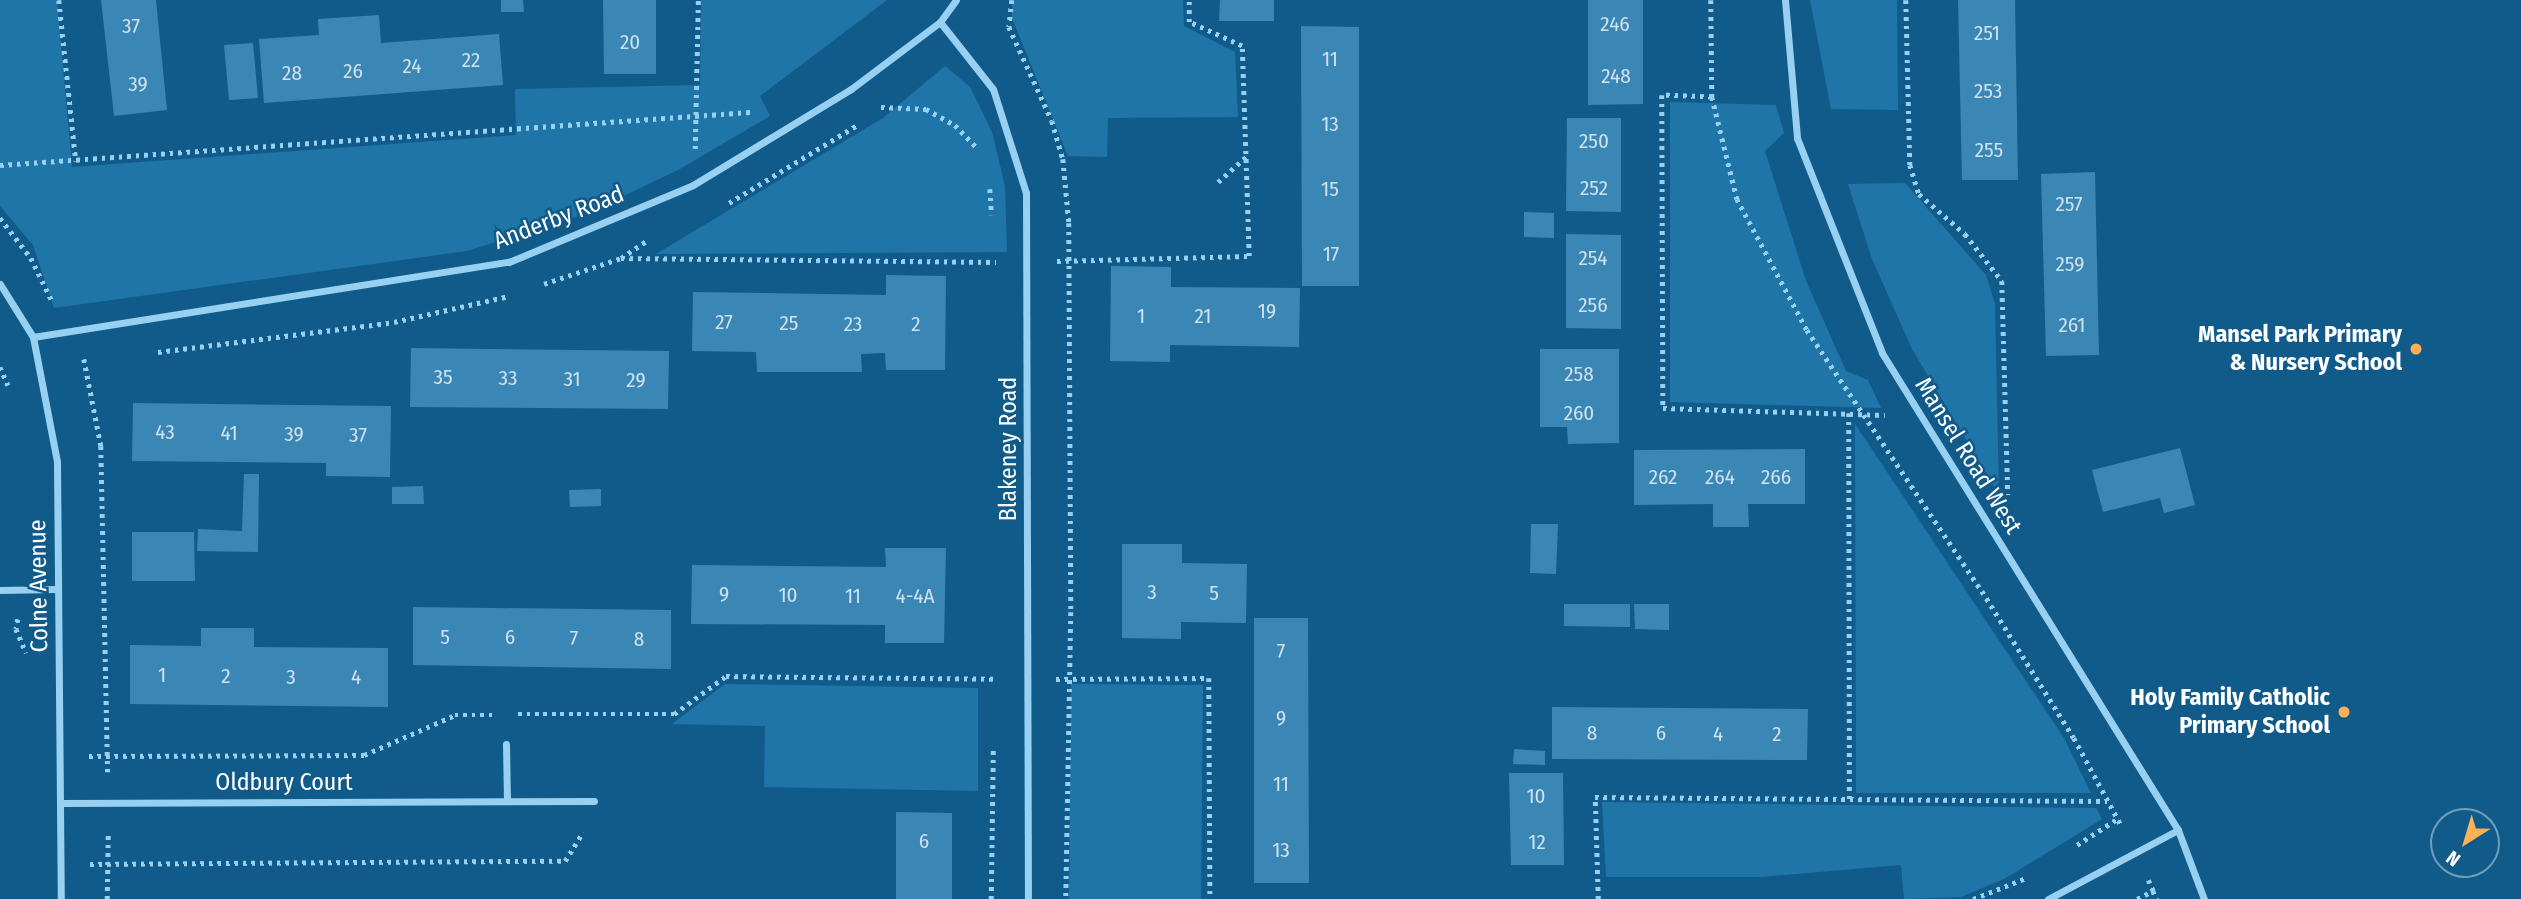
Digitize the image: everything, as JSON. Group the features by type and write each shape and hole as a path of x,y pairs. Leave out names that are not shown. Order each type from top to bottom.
{"street":[{"name":"Anderby Road","path":"33,337 509,262 693,185 823,106 940,22 956,0"},
{"name":"Mansel Road West","path":"1786,0 1797,138 1882,353 2178,831 2204,899"},
{"name":"Blakeney Road","path":"940,22 993,89 1026,192 1030,679 1028,899"},
{"name":"Colne Avenue","path":"0,284 33,337 57,462 61,899"},
{"path":"0,590 57,589"},
{"path":"506,744 506,801"},
{"name":"Oldbury Court","path":"61,803 594,802"},
{"path":"2048,899 2134,851 2178,831"}],"path":[{"path":"59,0 76,161"},
{"path":"693,185 697,116 698,0"},
{"path":"1012,0 1009,27 1063,159 1069,261 1066,899"},
{"path":"530,289 621,258 1027,262 1249,256 1242,46 1189,22 1189,0"},
{"path":"1712,0 1712,97 1737,199 1807,330 1989,602 2074,738 2134,851"},
{"path":"1906,0 1910,165 1919,194 1965,234 2002,281 2008,504"},
{"path":"1712,97 1662,95 1662,408 1920,415"},
{"path":"823,106 908,105 926,109 955,125 976,146 980,158"},
{"path":"0,165 760,111"},
{"path":"1218,182 1246,157"},
{"path":"989,182 993,227"},
{"path":"0,218 31,258 84,360 101,446 108,803 107,899"},
{"path":"993,250 993,274"},
{"path":"152,352 394,322 517,293"},
{"path":"39,365 98,358"},
{"path":"0,367 10,390"},
{"path":"1849,413 1850,800"},
{"path":"994,665 994,692"},
{"path":"61,756 364,755 455,715 674,714 726,676 1209,678 1210,899"},
{"path":"990,899 993,742"},
{"path":"1598,899 1595,797 2108,801"},
{"path":"61,864 565,861 587,827 594,802"},
{"path":"2153,891 2157,899"}],"shaded area":[{"path":"0,0 57,0 72,167 516,135 515,89 700,85 701,0 887,0 760,96 770,116 680,169 588,213 467,251 54,308 33,245 0,206"},
{"path":"1012,0 1183,0 1184,26 1235,52 1238,117 1108,118 1107,157 1068,156 1012,18"},
{"path":"1810,0 1897,0 1898,110 1831,109"},
{"path":"945,66 970,87 992,132 1005,186 1007,252 656,254 883,118"},
{"path":"1670,102 1776,105 1784,133 1765,151 1806,281 1846,371 1868,380 1881,408 1670,402"},
{"path":"1905,183 1986,275 1995,304 1999,495 1912,349 1872,259 1848,184"},
{"path":"1855,424 2064,738 2091,793 1856,793"},
{"path":"725,684 978,688 978,791 764,787 765,726 672,724"},
{"path":"1071,684 1203,685 1201,899 1069,899"},
{"path":"1602,802 2096,808 2102,819 2006,878 1961,897 1904,899 1901,865 1761,877 1606,877"}],"building":[{"path":"101,0 156,0 167,110 114,116"},
{"path":"501,0 523,0 524,12 501,12"},
{"path":"603,0 656,0 656,74 604,74"},
{"path":"1220,0 1274,0 1274,21 1219,21"},
{"path":"1588,0 1643,0 1643,104 1588,105"},
{"path":"1958,0 2015,0 2018,180 1962,180"},
{"path":"379,15 381,43 499,34 503,85 264,103 259,39 319,35 318,19"},
{"path":"1301,26 1359,27 1359,286 1302,286"},
{"path":"253,43 258,98 229,100 224,45"},
{"path":"1567,118 1621,118 1621,212 1566,211"},
{"path":"2095,172 2099,355 2046,356 2041,174"},
{"path":"1524,212 1554,213 1554,238 1524,237"},
{"path":"1566,234 1621,235 1621,329 1566,328"},
{"path":"1111,266 1171,267 1171,287 1300,288 1299,347 1170,345 1170,362 1110,361"},
{"path":"886,275 946,276 945,370 886,370 885,353 861,354 862,372 757,372 756,352 692,351 693,292 886,295"},
{"path":"411,348 669,351 668,409 410,407"},
{"path":"1540,349 1619,349 1619,443 1568,444 1567,427 1540,427"},
{"path":"133,403 391,406 390,477 326,476 326,463 132,461"},
{"path":"2180,448 2195,505 2164,513 2160,498 2103,512 2092,470"},
{"path":"1805,449 1805,504 1748,504 1749,527 1713,527 1713,504 1634,505 1634,450"},
{"path":"244,474 259,474 258,552 197,551 198,529 242,531"},
{"path":"423,486 424,504 392,504 392,487"},
{"path":"601,489 601,506 570,507 569,490"},
{"path":"1531,524 1558,524 1556,574 1530,573"},
{"path":"132,532 194,532 195,581 132,581"},
{"path":"1122,544 1182,544 1182,563 1247,564 1246,623 1181,622 1181,639 1122,638"},
{"path":"885,548 946,548 944,643 885,643 885,625 691,624 692,565 886,567"},
{"path":"1564,604 1630,604 1630,627 1564,626"},
{"path":"1634,604 1669,604 1669,630 1635,629"},
{"path":"413,607 671,610 671,669 413,665"},
{"path":"1254,618 1308,618 1309,883 1254,883"},
{"path":"201,628 254,628 254,647 388,648 388,707 130,704 130,645 201,646"},
{"path":"1552,707 1808,709 1807,760 1552,759"},
{"path":"1514,749 1545,751 1545,765 1513,764"},
{"path":"1509,773 1563,773 1564,865 1511,865"},
{"path":"896,812 952,813 952,899 896,899"}],"place":[{"name":"Mansel Park Primary & Nursery School","path":"2416,349"},
{"name":"Holy Family Catholic Primary School","path":"2344,712"}]}
